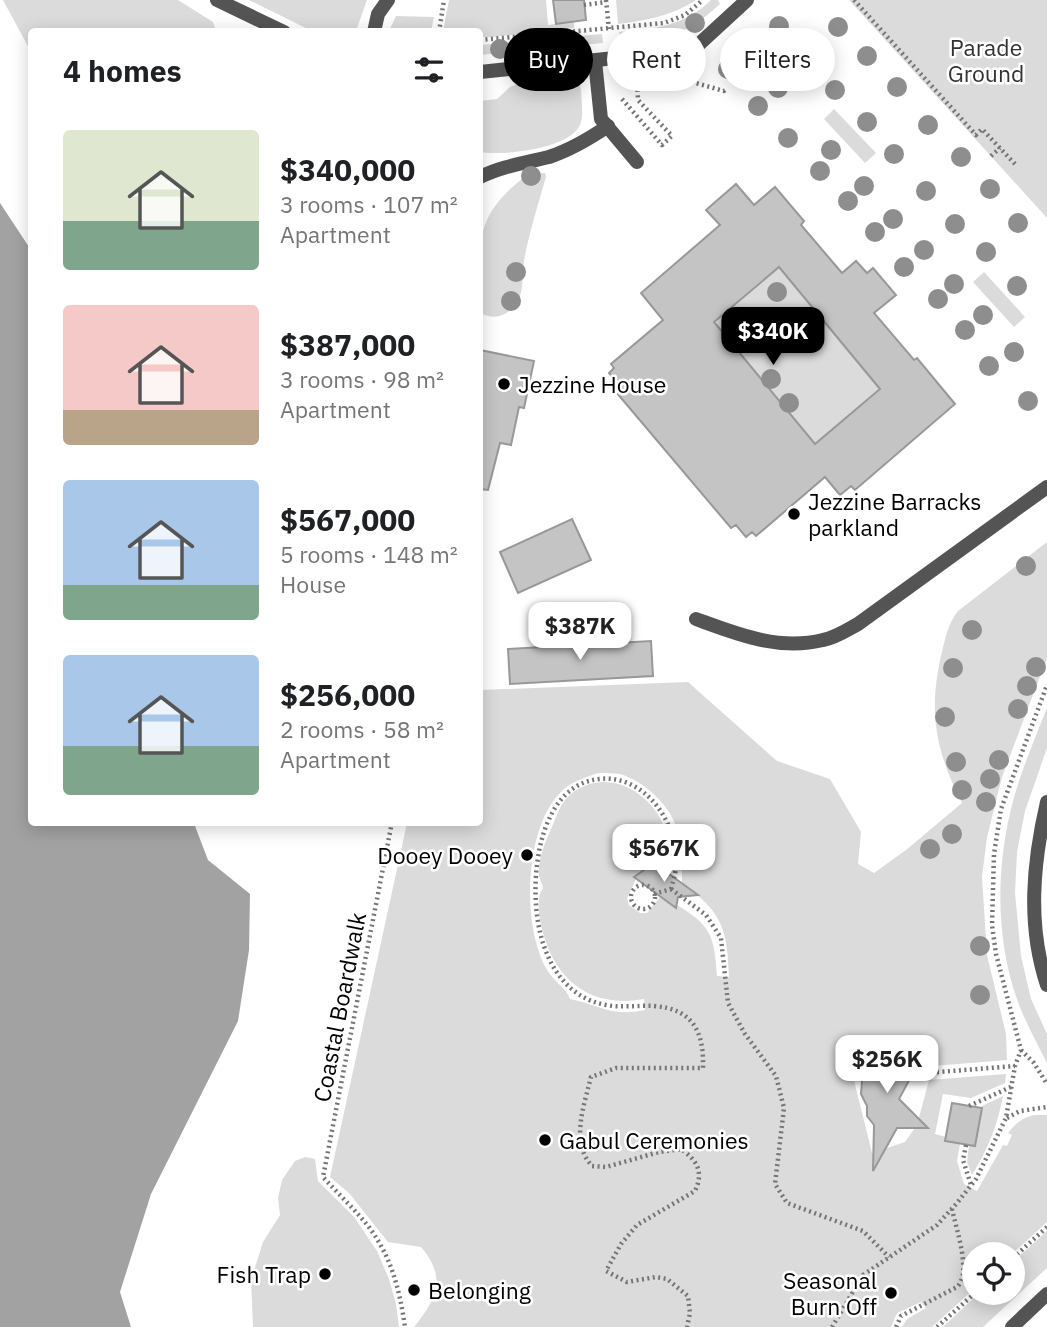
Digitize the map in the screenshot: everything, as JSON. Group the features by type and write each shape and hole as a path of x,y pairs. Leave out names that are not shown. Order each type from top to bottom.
{"street":[{"path":"217,0 276,28"},
{"path":"375,28 378,14 388,0"},
{"path":"706,38 747,0"},
{"path":"483,72 607,59"},
{"path":"595,61 601,119 636,162"},
{"path":"483,176 563,151 608,127"},
{"path":"696,619 762,641 792,645 825,640 858,624 1047,487"},
{"path":"1047,802 1034,872 1034,911 1042,969 1047,985"},
{"path":"1012,1327 1047,1294"}],"path":[{"path":"440,28 444,0"},
{"path":"621,28 664,23 685,15 704,0"},
{"path":"854,0 976,135 982,129 1014,164"},
{"path":"584,5 606,1 612,28"},
{"path":"577,22 577,28"},
{"path":"483,40 504,38"},
{"path":"621,91 622,101 662,145 672,136 638,100 638,91"},
{"path":"991,156 1000,148"},
{"path":"1046,1080 1034,1062 1021,1050 995,944 992,906 994,854 1001,809 1047,685"},
{"path":"671,889 676,873 675,844 670,824 649,796 628,783 600,778 583,783 559,801 543,835 534,886 539,931 546,955 556,972 567,987 603,1005 657,1006 675,1010 699,1031 704,1044 703,1068 616,1068 591,1077 579,1129 582,1156 592,1166 606,1167 646,1155 681,1149 692,1156 699,1166 700,1181 695,1191 637,1225 621,1244 606,1271 627,1282 656,1277 678,1285 688,1296 690,1312 687,1327"},
{"name":"Coastal Boardwalk","path":"391,826 323,1177 372,1230 391,1266 401,1296 405,1327"},
{"path":"639,886 650,887 654,894 654,902 649,908 637,908 632,902 631,895 639,886"},
{"path":"654,894 671,889"},
{"path":"671,889 706,915 721,938 728,1003 735,1020 776,1076 783,1108 775,1170 775,1184 780,1195 787,1203 863,1231 889,1257"},
{"path":"832,1327 863,1275 922,1237 952,1209 971,1185 1006,1118 1015,1066 1021,1050"},
{"path":"926,1073 1015,1066"},
{"path":"969,1106 1013,1086"},
{"path":"1006,1118 1020,1111 1047,1107"},
{"path":"966,1145 963,1160 971,1185"},
{"path":"896,1327 901,1316 963,1282 965,1275 952,1209"},
{"path":"1025,1247 1047,1227"},
{"path":"937,1327 962,1305"}],"green space":[{"path":"3,0 178,0 213,22 215,28 28,28 28,46"},
{"path":"249,0 367,0 357,28 306,28"},
{"path":"449,0 546,0 548,25 574,22 574,28 504,28 504,36 492,37 483,37 483,28 444,28"},
{"path":"616,0 696,0 668,14 618,24"},
{"path":"711,0 718,0 720,4 688,28 649,28 680,21"},
{"name":"Parade Ground","path":"849,0 1047,0 1047,218"},
{"path":"396,16 434,17 432,28 390,28"},
{"path":"602,34 603,43 593,44 593,35"},
{"path":"504,43 504,53 483,55 483,45"},
{"path":"506,91 581,91 581,122 572,135 548,146 518,152 483,152 483,101 497,99"},
{"path":"834,109 876,153 865,163 824,119"},
{"path":"530,173 545,173 526,250 521,294 507,313 492,317 483,314 483,232 497,204"},
{"path":"779,267 880,389 815,444 714,322"},
{"path":"984,272 1025,317 1014,327 973,282"},
{"path":"1047,542 1047,658 1002,777 987,837 982,877 987,955 1006,1034 1007,1060 933,1066 935,1056 925,1052 921,1058 895,1044 849,1060 872,1153 905,1142 917,1125 929,1080 1006,1074 1005,1083 971,1098 943,1094 935,1134 946,1137 945,1141 960,1144 957,1161 964,1184 977,1191 1003,1145 1007,1146 1012,1135 1008,1133 1012,1128 1030,1116 1047,1115 1047,1222 1025,1242 962,1242 962,1300 932,1327 902,1327 907,1319 926,1308 921,1302 897,1313 891,1327 414,1327 428,1307 436,1288 434,1268 429,1258 421,1247 388,1242 349,1193 330,1177 406,826 483,826 483,690 688,682 777,761 830,779 861,832 858,864 874,873 962,803 946,767 935,714 937,677 949,627 958,611","holes":["598,773 629,777 655,795 674,820 679,836 682,884 706,904 720,923 727,946 729,977 717,976 709,933 689,912 677,905 675,908 660,897 647,913 640,913 629,905 627,898 636,879 634,877 654,863 665,871 669,851 666,832 657,814 644,798 628,788 609,782 590,784 571,794 565,801 545,843 539,875 543,888 539,896 541,925 554,961 576,986 606,999 644,999 645,1010 623,1012 570,999 540,955 531,915 530,892 535,844 551,804 564,789"]},
{"path":"1047,708 1047,748 1025,811 1017,852 1015,893 1021,956 1031,999 1047,1034 1047,1063 1021,1010 1013,986 1003,936 1001,885 1002,859 1014,796"},
{"path":"1003,1096 991,1137 972,1175 967,1162 969,1145 975,1146 982,1109 978,1108"},
{"path":"305,1157 315,1159 318,1181 354,1217 377,1251 389,1279 399,1327 253,1327 251,1280 263,1242 280,1215 278,1198 282,1180 295,1161"},
{"path":"1047,1231 1047,1268 1025,1288 1025,1251"},
{"path":"966,1305 1007,1305 983,1327 943,1327"}],"shaded area":[{"path":"0,203 28,245 28,826 195,826 208,860 250,894 249,950 238,1021 151,1194 120,1292 131,1327 0,1327"}],"building":[{"path":"553,0 584,0 586,20 556,24"},
{"path":"736,184 754,205 775,187 804,221 801,225 842,273 856,261 867,273 873,268 896,295 874,313 914,360 917,358 955,404 855,490 851,486 840,495 825,477 756,536 752,532 746,537 736,525 731,528 616,392 621,387 609,373 614,368 611,364 663,320 641,293 720,225 706,210","holes":["779,267 880,389 815,444 714,322"]},
{"name":"Jezzine House","path":"483,351 534,361 524,408 519,407 511,445 500,443 488,490 483,489"},
{"path":"572,519 591,560 518,593 500,552"},
{"path":"651,641 653,676 510,684 508,649"},
{"path":"654,863 698,895 678,897 676,908 634,877"},
{"path":"880,1051 909,1051 921,1058 899,1099 928,1128 897,1128 873,1171 874,1125 867,1116 867,1106 861,1094 862,1081 849,1065 876,1057"},
{"path":"952,1103 982,1108 975,1146 945,1141"}],"place":[{"name":"Jezzine House","path":"504,384"},
{"name":"Jezzine Barracks parkland","path":"794,514"},
{"name":"Dooey Dooey","path":"527,855"},
{"name":"Gabul Ceremonies","path":"545,1140"},
{"name":"Fish Trap","path":"325,1274"},
{"name":"Belonging","path":"414,1290"},
{"name":"Seasonal Burn Off","path":"891,1293"}]}
